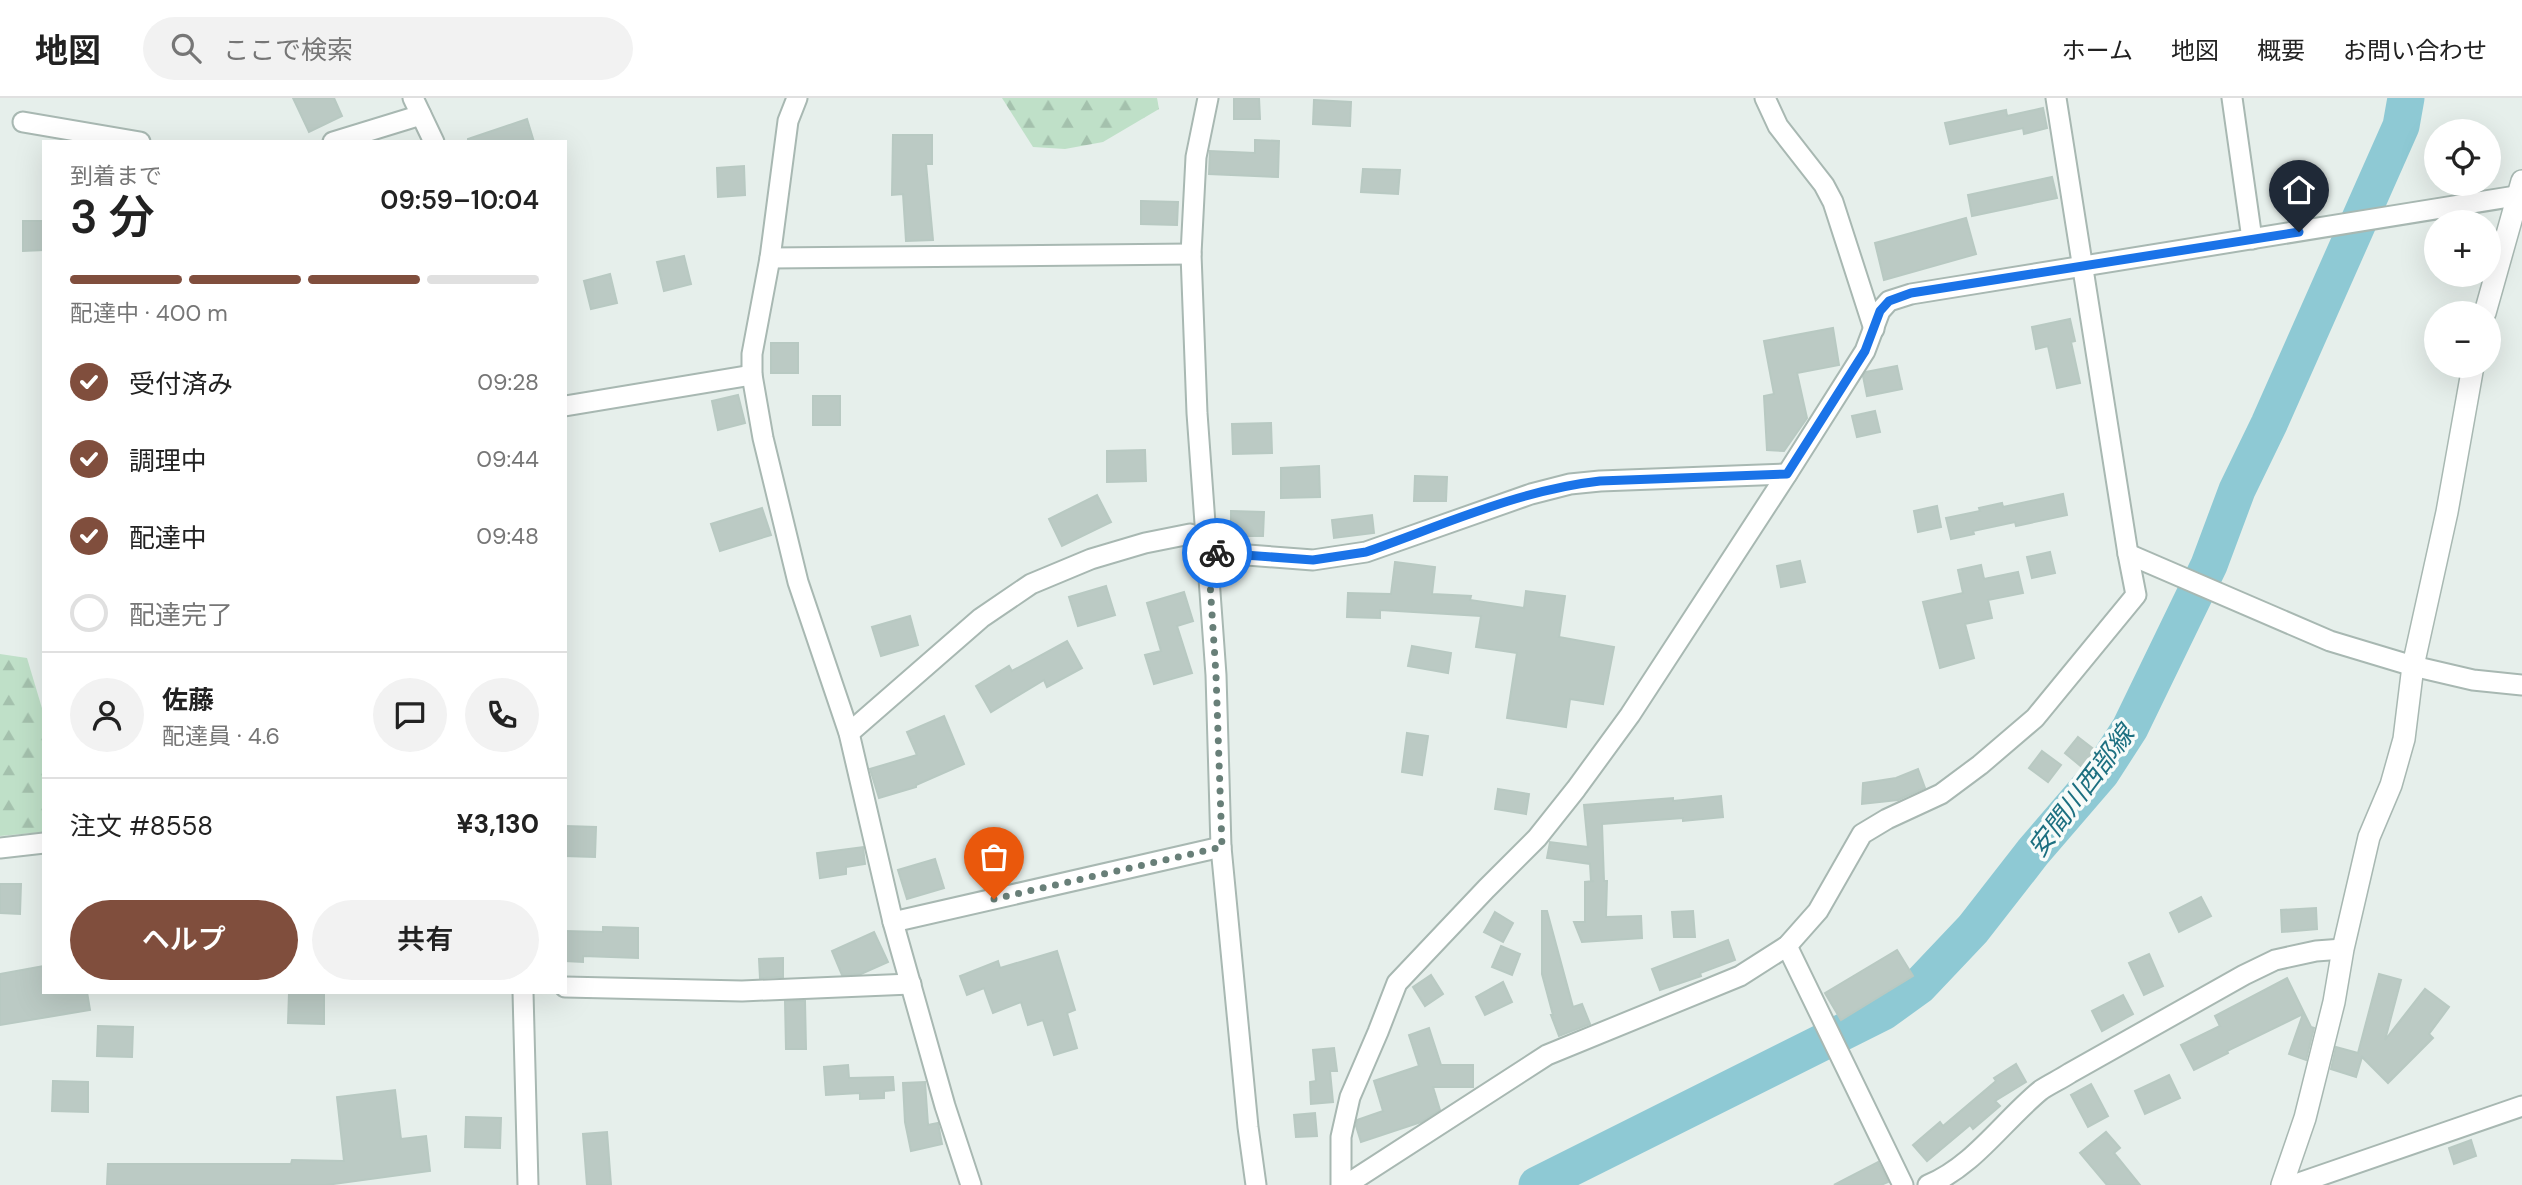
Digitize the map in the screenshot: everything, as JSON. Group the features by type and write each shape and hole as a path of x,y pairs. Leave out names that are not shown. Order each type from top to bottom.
{"street":[{"path":"797,98 788,121 751,375 763,438 799,582 849,733 893,922 971,1185"},
{"path":"1208,98 1196,157 1191,254 1198,413 1216,675 1222,847 1248,1127 1256,1185"},
{"path":"1765,98 1779,126 1824,185 1833,202 1874,329"},
{"path":"1346,1185 1547,1055 1740,976 1787,946 1818,911 1862,834 1941,794 2035,718 2136,595 2081,267 2056,98"},
{"path":"2232,98 2252,239"},
{"path":"338,140 417,107 433,140"},
{"path":"23,122 128,140"},
{"path":"1341,1185 1341,1137 1350,1097 1396,983 1537,838 1630,715 1865,351 1880,311 1889,301 1911,293 2345,225 2521,191 2489,301"},
{"path":"770,258 1191,254"},
{"path":"567,406 751,375"},
{"path":"2282,1185 2305,1118 2334,1002 2343,949 2369,837 2391,785 2404,739 2413,666 2447,512 2471,378"},
{"path":"849,733 981,618 1031,584 1091,559 1145,543 1189,534 1208,552 1313,560 1366,552 1531,494 1570,484 1787,474"},
{"path":"2128,554 2330,641 2413,666 2473,680 2522,685"},
{"path":"0,848 42,843"},
{"path":"893,922 1222,847"},
{"path":"1787,946 1903,1185"},
{"path":"1928,1185 1966,1162 2043,1089 2070,1073 2275,960 2315,951 2343,949"},
{"path":"567,987 742,991 911,985"},
{"path":"523,994 528,1185"},
{"path":"2293,1185 2522,1106"}],"green space":[{"path":"1002,98 1157,98 1159,109 1103,142 1065,149 1033,147"},
{"path":"0,654 27,658 42,708 42,832 0,836"}],"building":[{"path":"293,98 334,98 342,116 309,132"},
{"path":"1234,98 1259,98 1260,119 1234,119"},
{"path":"1314,100 1351,102 1350,126 1313,124"},
{"path":"2043,108 2047,128 2024,134 2023,128 1950,144 1945,123 2006,110 2007,116"},
{"path":"527,119 533,140 468,140"},
{"path":"893,135 932,135 932,164 926,164 933,240 906,241 903,194 892,195"},
{"path":"1255,140 1279,141 1278,177 1209,174 1210,151 1255,153"},
{"path":"744,166 745,195 718,197 717,168"},
{"path":"1363,169 1400,170 1398,194 1361,192"},
{"path":"2052,177 2057,198 1972,216 1968,195"},
{"path":"1141,201 1178,202 1177,225 1141,224"},
{"path":"1966,218 1976,254 1884,280 1875,243"},
{"path":"23,221 42,221 42,250 23,251"},
{"path":"684,256 691,284 664,291 657,262"},
{"path":"610,274 617,303 591,309 584,281"},
{"path":"2070,319 2075,341 2071,342 2080,383 2057,388 2048,346 2036,349 2032,327"},
{"path":"1833,328 1839,365 1797,373 1807,418 1784,451 1767,450 1764,396 1774,394 1764,341"},
{"path":"771,343 798,343 798,373 771,373"},
{"path":"1897,366 1902,389 1867,396 1863,376 1866,372"},
{"path":"738,395 745,423 718,430 712,401"},
{"path":"813,396 840,396 840,425 813,425"},
{"path":"1875,411 1880,432 1857,437 1852,416"},
{"path":"1271,423 1272,453 1233,454 1232,424"},
{"path":"1145,450 1146,481 1107,482 1107,451"},
{"path":"1319,466 1320,497 1281,498 1281,468"},
{"path":"1415,476 1447,477 1446,501 1414,501"},
{"path":"2063,494 2067,515 2016,526 2015,522 1951,539 1946,518 2002,503 2003,507"},
{"path":"1097,495 1111,522 1062,546 1049,519"},
{"path":"1937,506 1941,527 1918,532 1914,511"},
{"path":"762,508 771,535 720,551 711,524"},
{"path":"1231,511 1264,512 1263,536 1231,536"},
{"path":"1372,515 1374,533 1334,538 1332,520"},
{"path":"2050,552 2055,573 2032,578 2027,557"},
{"path":"1800,561 1805,582 1781,587 1777,566"},
{"path":"1395,562 1435,567 1432,594 1471,596 1470,600 1524,608 1526,591 1565,596 1559,637 1614,647 1603,704 1570,699 1566,727 1507,718 1517,653 1476,647 1481,616 1380,610 1380,618 1347,617 1348,593 1391,594"},
{"path":"1981,565 1984,579 2018,572 2023,593 1988,600 1992,618 1965,624 1974,658 1940,668 1923,602 1963,593 1958,570"},
{"path":"1106,586 1115,615 1078,626 1069,597"},
{"path":"1184,592 1193,621 1177,626 1192,673 1154,684 1145,655 1161,651 1147,603"},
{"path":"910,616 918,645 881,656 872,627"},
{"path":"1067,641 1082,668 1047,687 1044,680 991,712 976,686 1009,666 1012,671"},
{"path":"1412,646 1451,653 1448,673 1408,666"},
{"path":"944,716 964,764 916,787 879,798 870,769 917,755 907,732"},
{"path":"1407,733 1428,736 1422,775 1402,772"},
{"path":"2078,737 2096,751 2083,768 2065,753"},
{"path":"2042,751 2061,765 2048,782 2029,768"},
{"path":"1918,769 1925,788 1898,800 1862,804 1863,783 1896,778"},
{"path":"1498,789 1529,794 1526,814 1495,809"},
{"path":"1721,796 1723,817 1602,824 1604,881 1607,881 1606,917 1641,916 1642,938 1582,942 1574,922 1585,922 1585,882 1594,881 1591,881 1590,864 1547,858 1550,842 1588,847 1584,805"},
{"path":"567,826 596,827 595,857 567,856"},
{"path":"863,847 865,864 846,867 846,874 820,878 817,853"},
{"path":"935,859 944,888 907,899 898,870"},
{"path":"0,884 21,884 20,914 0,913"},
{"path":"2201,897 2211,916 2179,932 2170,913"},
{"path":"2316,908 2317,929 2282,932 2281,910"},
{"path":"1542,911 1547,911 1573,1007 1582,1004 1590,1024 1559,1036 1551,1015 1542,974"},
{"path":"1693,911 1695,937 1674,937 1672,912"},
{"path":"1495,912 1513,923 1503,942 1484,932"},
{"path":"603,927 638,928 638,958 583,956 583,962 567,961 567,931 603,932"},
{"path":"874,932 888,962 861,974 842,975 832,951"},
{"path":"1728,940 1735,960 1700,973 1701,976 1660,990 1652,969"},
{"path":"1501,946 1520,954 1512,975 1492,967"},
{"path":"1897,950 1913,976 1841,1020 1825,993"},
{"path":"1057,951 1075,1010 1067,1013 1077,1048 1054,1055 1043,1020 1028,1025 1021,1002 993,1013 984,988 967,995 960,976 998,961 1000,968"},
{"path":"2149,954 2163,986 2144,995 2129,963"},
{"path":"783,958 783,977 760,978 759,959"},
{"path":"42,966 42,994 87,994 90,1010 0,1025 0,974"},
{"path":"2379,974 2401,980 2385,1040 2425,989 2449,1007 2429,1034 2433,1038 2388,1083 2362,1057 2356,1077 2331,1069 2336,1047 2358,1053"},
{"path":"1431,975 1443,994 1425,1006 1413,987"},
{"path":"2287,978 2311,1027 2314,1028 2306,1060 2289,1054 2303,1014 2194,1070 2181,1045 2220,1026 2215,1016"},
{"path":"1503,982 1512,1002 1485,1015 1476,997"},
{"path":"289,994 324,994 324,1024 288,1023"},
{"path":"2123,995 2133,1014 2102,1031 2092,1011"},
{"path":"785,1001 805,1001 806,1049 786,1049"},
{"path":"98,1026 133,1027 132,1057 97,1056"},
{"path":"1429,1028 1441,1065 1473,1065 1473,1087 1433,1087 1440,1110 1421,1122 1361,1142 1357,1120 1383,1111 1374,1081 1419,1066 1409,1035"},
{"path":"1334,1048 1337,1071 1330,1071 1333,1102 1311,1104 1310,1082 1316,1081 1313,1050"},
{"path":"2016,1064 2026,1082 1995,1101 2000,1106 1973,1129 1970,1125 1927,1161 1913,1145 1940,1122 1943,1126 1996,1081 1994,1078"},
{"path":"848,1065 849,1078 893,1077 894,1090 884,1091 884,1098 860,1099 860,1093 826,1095 824,1067"},
{"path":"2169,1075 2180,1098 2145,1114 2135,1091"},
{"path":"53,1081 88,1082 88,1112 52,1111"},
{"path":"925,1082 928,1125 938,1123 942,1144 911,1151 905,1122 903,1083"},
{"path":"2091,1084 2108,1116 2088,1127 2071,1095"},
{"path":"395,1090 401,1139 426,1136 430,1171 326,1185 107,1185 108,1164 291,1164 292,1160 344,1161 337,1097"},
{"path":"1315,1113 1317,1136 1296,1137 1294,1115"},
{"path":"466,1117 501,1118 500,1148 465,1147"},
{"path":"607,1132 611,1185 587,1185 583,1134"},
{"path":"2106,1132 2120,1148 2114,1153 2140,1185 2107,1185 2080,1153"},
{"path":"2471,1140 2476,1156 2454,1164 2449,1148"},
{"path":"1878,1162 1888,1182 1881,1185 1834,1185"}],"waterway":[{"name":"安間川西部線","path":"1537,1185 1883,1012 1919,986 1973,929 2033,852 2101,773 2130,728 2209,565 2237,490 2401,126 2406,98"}],"way so far":[{"path":"994,899 1222,847 1216,675 1208,552 1217,553"}],"route":[{"path":"1217,553 1313,560 1343,556 1366,552 1531,494 1570,484 1787,474 1865,351 1880,311 1889,301 1911,293 2299,232"}]}
